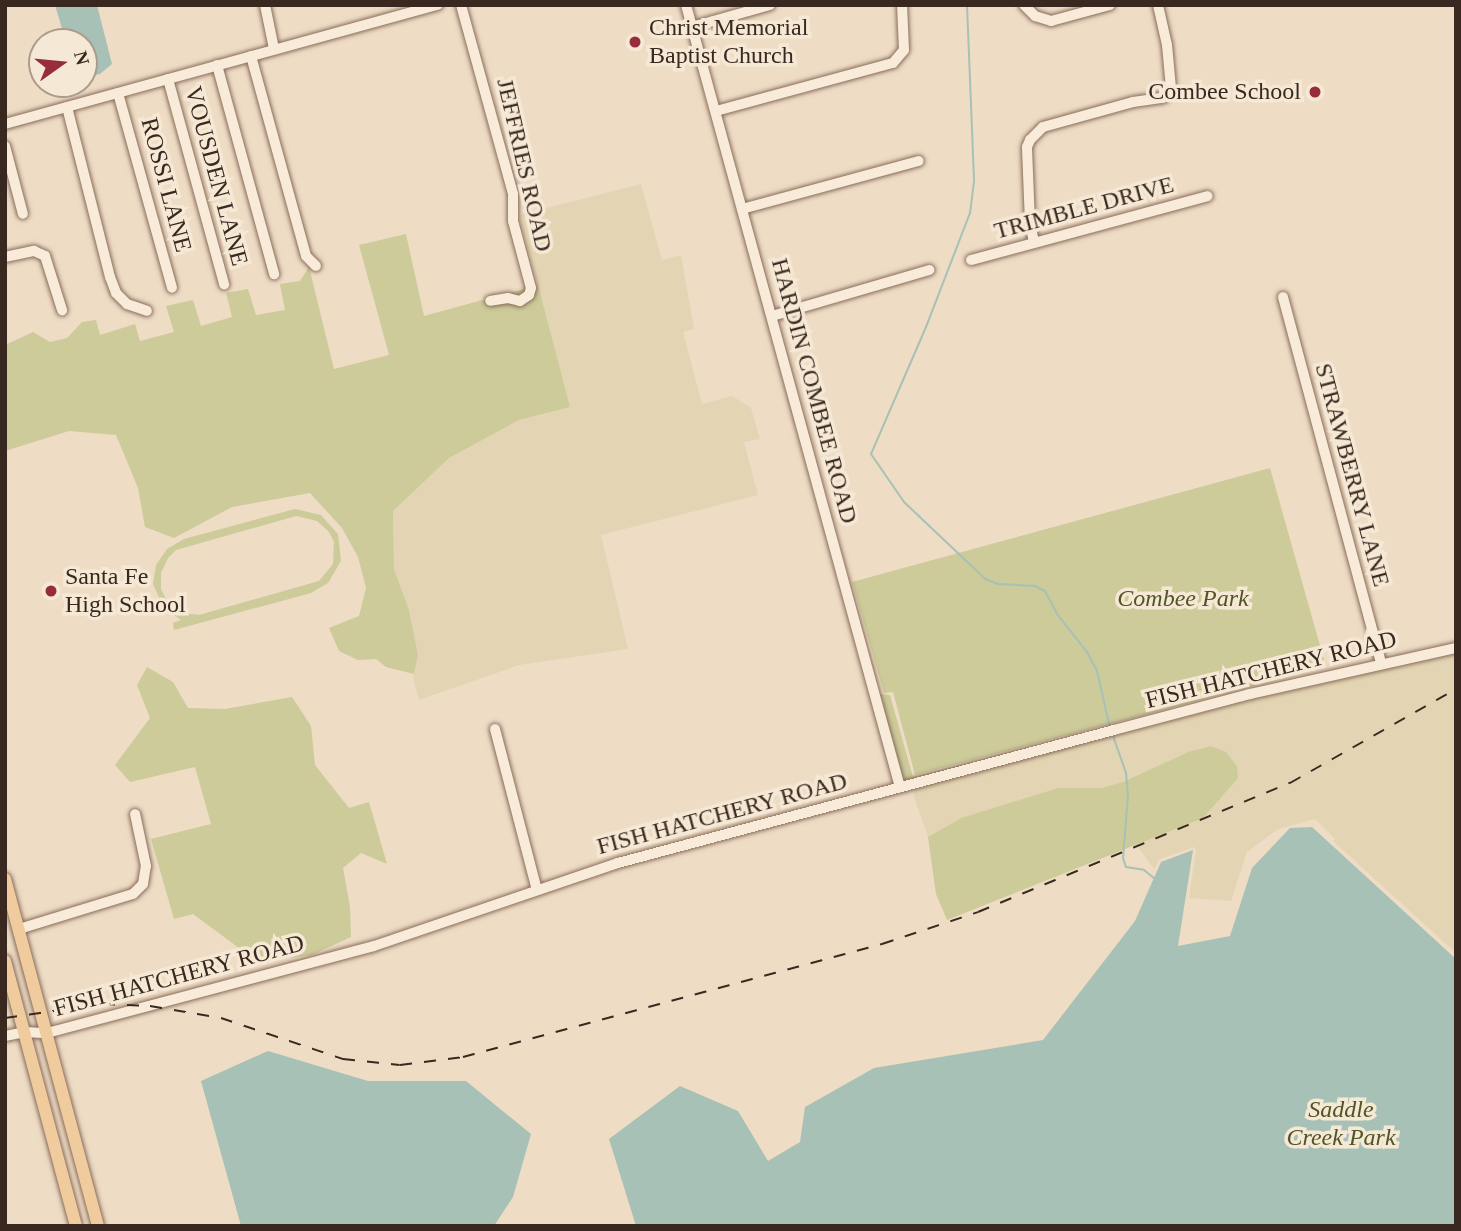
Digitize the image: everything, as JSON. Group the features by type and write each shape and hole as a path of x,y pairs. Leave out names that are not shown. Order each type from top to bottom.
{"main road":[{"path":"5,878 99,1226"},
{"path":"5,961 76,1226"},
{"path":"73,1212 93,1207"}],"street":[{"path":"265,5 274,49"},
{"path":"392,5 395,17"},
{"path":"5,124 438,5"},
{"name":"JEFFRIES ROAD","path":"461,5 513,194 513,220 531,288 529,295 520,301 508,298 490,301"},
{"name":"HARDIN COMBEE ROAD","path":"686,5 900,787"},
{"path":"692,27 771,5"},
{"path":"716,111 892,64 904,50 902,5"},
{"path":"1024,5 1035,16 1051,21 1110,5"},
{"path":"1034,242 1030,223 1027,147 1030,140 1043,127 1133,102 1163,98 1168,93 1171,88 1167,46 1158,5"},
{"path":"251,56 306,257 316,266"},
{"path":"217,65 274,274"},
{"name":"VOUSDEN LANE","path":"167,79 224,284"},
{"name":"ROSSI LANE","path":"118,93 172,288"},
{"path":"67,107 116,293 127,304 148,311"},
{"path":"5,146 23,214"},
{"path":"742,209 919,161"},
{"name":"TRIMBLE DRIVE","path":"971,260 1208,196"},
{"path":"5,257 34,251 45,256 62,310"},
{"path":"772,316 929,271"},
{"name":"STRAWBERRY LANE","path":"1283,297 1381,664"},
{"name":"FISH HATCHERY ROAD","path":"5,1036 25,1032 47,1033 374,946 628,860 900,787 1250,694 1456,648"},
{"path":"495,729 537,890"},
{"path":"19,929 132,894 143,884 146,866 135,814"}],"shaded area":[{"path":"55,5 97,5 112,64 98,74 98,28 62,28"},
{"path":"641,184 662,260 681,255 694,329 683,332 702,404 732,396 751,408 760,439 744,442 758,495 601,535 628,649 519,665 419,700 413,679 418,655 409,610 394,569 393,511 449,458 519,420 570,407 519,215"},
{"path":"1456,652 1456,953 1333,841 1335,839 1315,819 1278,829 1247,852 1231,901 1189,898 1196,850 1194,847 1160,859 1154,869 1135,843 1202,818 1237,766 1226,752 1188,752 1123,782 1101,788 1058,788 961,818 928,837 914,797 914,789 1251,697"},
{"path":"1312,827 1456,959 1456,1226 636,1226 609,1139 680,1086 738,1111 768,1161 800,1142 805,1107 874,1068 1043,1040 1135,921 1161,862 1193,850 1178,946 1230,936 1252,868 1290,828"},
{"path":"268,1051 368,1081 466,1081 531,1134 513,1197 494,1226 241,1226 201,1081"}],"green space":[{"path":"406,234 424,316 538,285 570,407 519,420 449,458 393,511 394,569 409,610 418,655 414,674 386,667 376,659 358,660 339,651 329,628 359,616 366,588 358,557 342,528 310,493 232,507 174,538 145,527 138,488 116,435 69,431 5,451 5,345 33,332 50,342 67,338 82,322 96,320 100,335 135,324 140,341 174,332 166,306 193,300 201,326 232,317 226,293 248,289 256,315 285,310 280,284 300,281 309,267 334,369 389,355 359,245"},
{"name":"Combee Park","path":"1270,468 1326,667 915,775 893,692 884,693 852,582"},
{"path":"295,509 321,515 338,534 341,561 328,583 311,593 174,630 173,623 181,620 164,608 153,584 156,565 167,549 184,539","holes":["296,516 317,521 329,532 334,542 333,564 319,581 199,615 183,613 166,599 161,589 161,573 168,558 176,550"]},
{"path":"850,587 880,694 890,695 913,777 1078,735 903,782"},
{"path":"147,667 173,682 188,708 225,709 292,697 311,726 315,765 349,808 369,802 387,864 361,853 343,868 350,907 351,937 312,955 258,962 193,914 174,919 151,839 211,824 195,767 130,782 115,765 150,718 137,685"},
{"path":"1211,746 1226,752 1237,766 1238,778 1203,818 947,920 936,894 928,837 961,818 1058,788 1101,788 1123,782 1188,752"}],"waterway":[{"path":"967,5 974,181 970,213 926,327 871,454 904,502 985,579 998,584 1035,586 1045,591 1057,614 1087,652 1097,671 1110,728"},
{"path":"1112,733 1126,773 1128,795 1123,858 1126,867 1144,870 1154,878"}],"railway":[{"path":"5,1018 103,1004 150,1006 221,1018 343,1059 400,1065 463,1057 882,944 978,912 1290,783 1456,689"}],"place":[{"name":"Christ Memorial Baptist Church","path":"635,42"},
{"name":"Combee School","path":"1315,92"},
{"name":"Santa Fe High School","path":"51,591"}],"park label":[{"name":"Saddle Creek Park","path":"1341,1124"}]}
